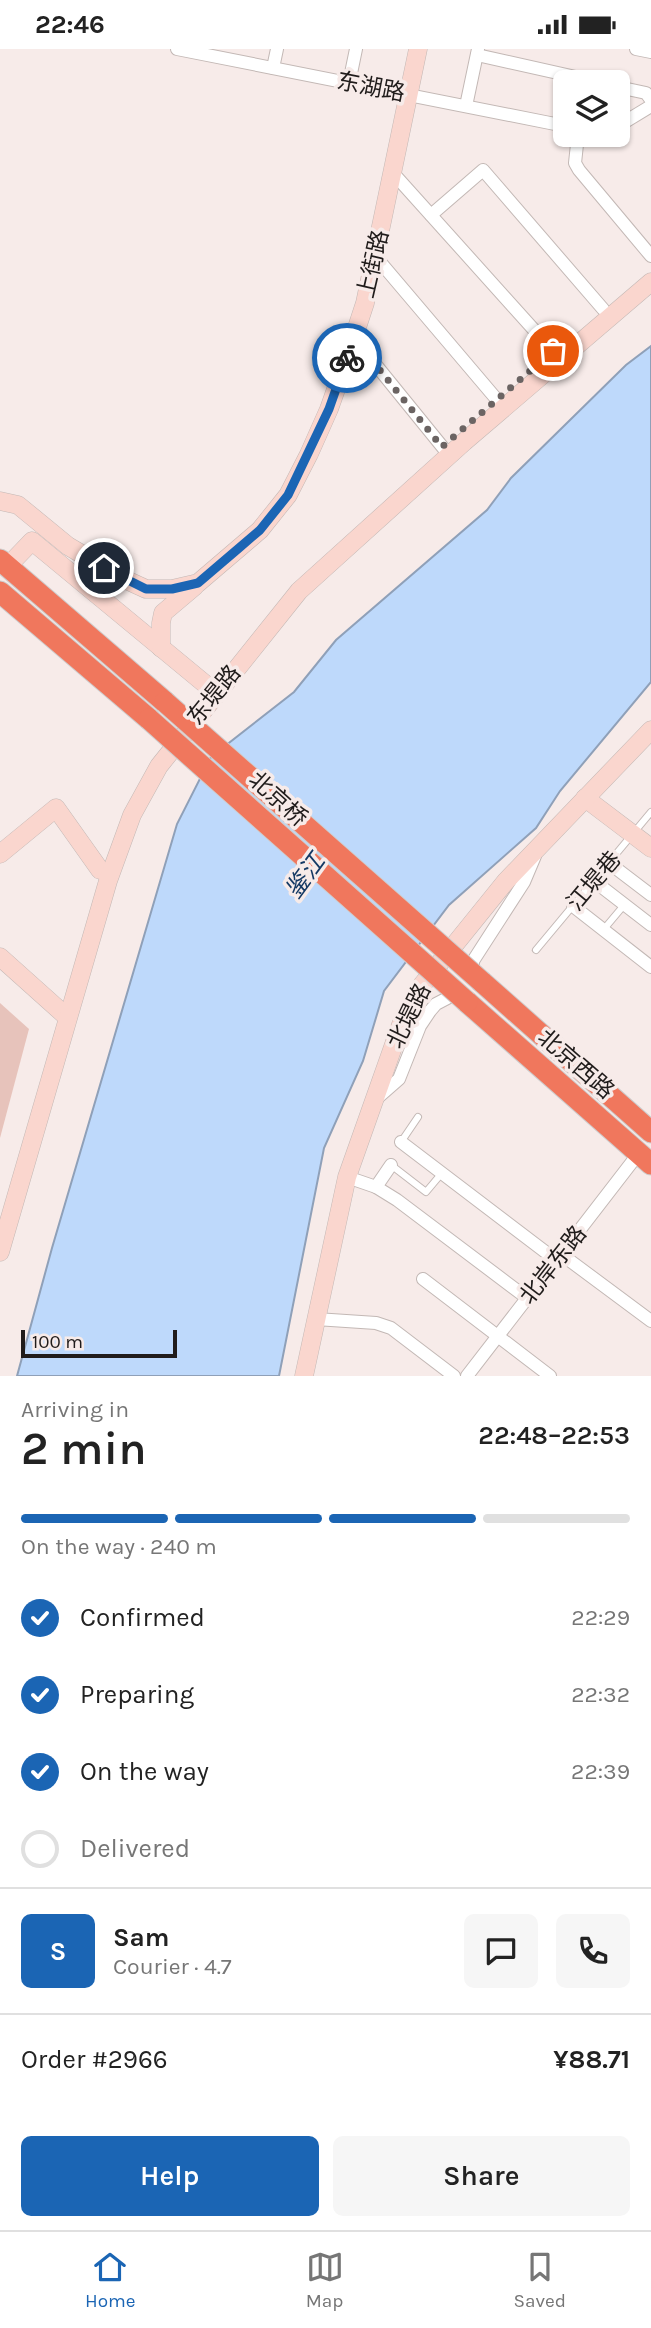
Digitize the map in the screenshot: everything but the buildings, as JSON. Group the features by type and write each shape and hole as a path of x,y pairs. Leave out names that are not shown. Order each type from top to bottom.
{"highway":[{"name":"北京桥","path":"4,563 478,978"},
{"name":"北京桥","path":"0,591 149,719 462,998"},
{"name":"北京西路","path":"478,978 650,1128"},
{"name":"北京西路","path":"462,998 645,1159"}],"main road":[{"name":"上街路","path":"162,648 163,613 260,530 288,495 329,409 365,303 418,49"},
{"name":"东堤路","path":"501,403 553,351 651,267"},
{"name":"东堤路","path":"0,1209 61,1019 132,815 159,766 211,690 292,583 501,403 651,282"},
{"path":"0,501 18,505 68,546 146,589 172,589 198,583"},
{"path":"4,563 32,541 211,690"},
{"name":"东堤路","path":"0,1252 100,870 121,810 159,746 211,690"},
{"name":"北堤路","path":"304,1376 347,1177 404,1016 422,985 495,893 651,730"},
{"path":"585,798 651,848"},
{"path":"0,854 57,808 100,870"},
{"path":"0,957 61,1019"},
{"path":"0,972 61,1019"}],"street":[{"name":"东湖路","path":"177,49 220,53 273,68 553,123"},
{"path":"273,68 277,49"},
{"path":"349,83 356,49"},
{"path":"636,49 651,52"},
{"path":"466,106 477,52 553,71"},
{"path":"630,89 646,93 651,100"},
{"path":"630,119 651,106"},
{"path":"577,147 575,163 651,256"},
{"path":"431,215 483,170 603,309"},
{"path":"393,173 553,351"},
{"path":"375,255 501,403"},
{"path":"354,338 446,451"},
{"path":"478,978 472,961 524,881 540,844"},
{"path":"609,863 651,895"},
{"path":"594,881 651,925"},
{"path":"573,905 651,967"},
{"path":"372,1103 399,1079 420,1027 436,1004 462,998"},
{"path":"401,1142 651,1321"},
{"name":"北岸东路","path":"467,1376 559,1257 645,1159"},
{"path":"376,1187 391,1165"},
{"path":"347,1177 376,1187 397,1200 527,1298"},
{"path":"423,1279 550,1376"},
{"path":"316,1319 376,1323 391,1328 454,1376"}],"lane":[{"name":"江堤巷","path":"536,950 651,812"},
{"path":"604,929 625,904"},
{"path":"401,1142 418,1117"},
{"path":"391,1165 426,1192 442,1173"}],"shaded area":[{"path":"0,1003 29,1029 0,1138"}],"water":[{"name":"鉴江","path":"651,346 651,682 560,791 536,828 449,905 384,991 363,1061 324,1148 279,1376 17,1376 177,824 211,757 294,692 336,640 487,510 511,478 626,365"}],"way so far":[{"path":"347,358 354,338 442,447 553,351"}],"route":[{"path":"104,568 146,589 172,589 198,583 260,530 288,495 309,454 347,358"}]}
